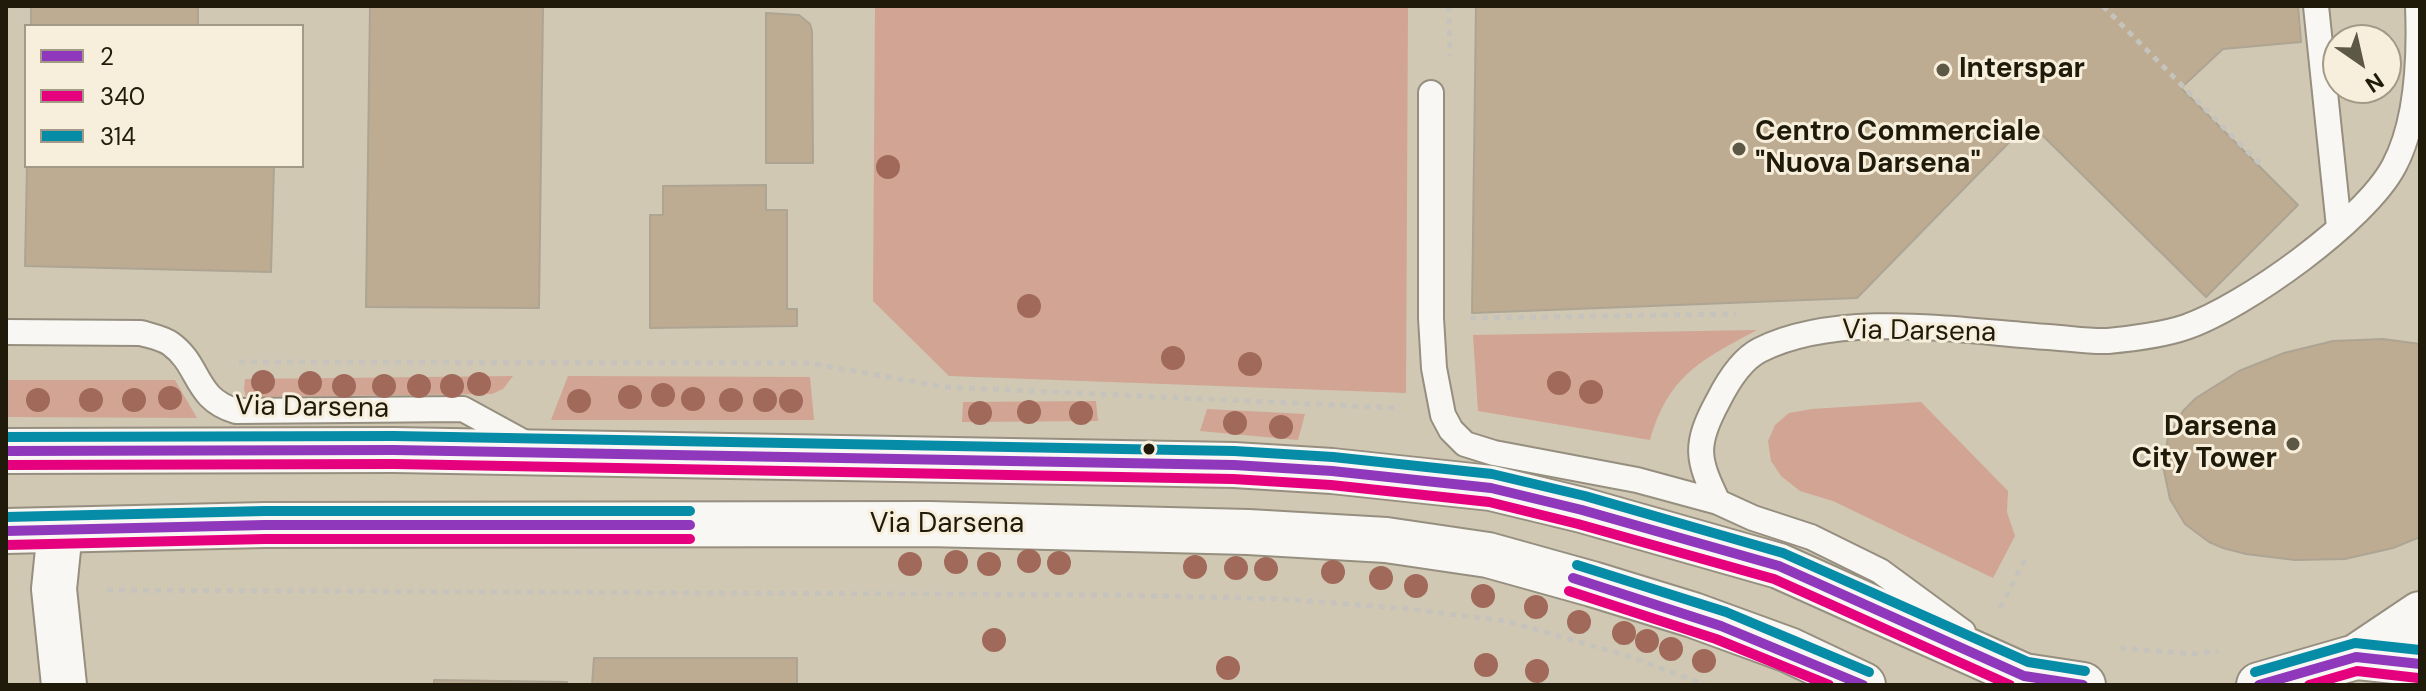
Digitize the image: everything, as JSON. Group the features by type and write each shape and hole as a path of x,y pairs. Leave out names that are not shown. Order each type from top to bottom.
{"main road":[{"name":"Via Darsena","path":"6,451 394,450 1234,465 1332,471 1491,488 1582,510 1779,566 2024,676 2083,685"},
{"name":"Via Darsena","path":"6,531 265,525 929,524 1218,531 1386,540 1488,555 1592,584 1693,615 1775,645 1863,685"},
{"path":"60,530 54,589 64,685"},
{"path":"2259,685 2298,677 2356,657 2420,614"},
{"path":"2356,657 2420,664"}],"lane":[{"path":"2316,6 2339,227"},
{"name":"Via Darsena","path":"2024,676 1880,571 1811,537 1753,518 1718,502 1701,467 1700,450 1707,421 1728,381 1758,351 1814,332 1884,326 2107,341 2184,328 2242,301 2300,259 2368,203 2395,166 2414,106 2418,6"},
{"path":"1431,93 1431,318 1434,368 1443,415 1451,430 1465,444 1494,453 1637,480 1718,502"},
{"name":"Via Darsena","path":"6,332 141,333 172,345 211,400 222,407 236,411 463,409 543,453"}],"path":[{"path":"1449,6 1450,68"},
{"path":"2103,6 2261,165"},
{"path":"1455,318 1742,314"},
{"path":"1996,615 2027,555"},
{"path":"54,589 1120,595 1280,599 1400,608 1506,621 1625,655 1706,685"}],"shaded area":[{"path":"875,6 1408,6 1406,393 949,376 873,301"},
{"path":"1757,330 1704,361 1677,385 1658,418 1650,440 1478,411 1473,335"},
{"path":"513,376 503,389 492,394 246,397 244,389 245,379"},
{"path":"568,376 810,377 814,420 551,420"},
{"path":"6,380 175,380 197,418 6,417"},
{"path":"1096,401 1098,421 962,422 963,402"},
{"path":"1921,402 2008,491 2007,512 2015,536 1993,578 1833,501 1800,491 1781,476 1771,461 1768,441 1775,425 1789,413"},
{"path":"1207,409 1305,414 1298,440 1200,431"}],"building":[{"path":"31,6 198,6 198,24 31,24"},
{"path":"370,6 543,6 539,308 366,307"},
{"name":"Centro Commerciale \"Nuova Darsena\"","path":"1476,6 2298,6 2301,42 2223,49 2181,88 2298,205 2206,297 2029,122 1857,298 1472,313"},
{"path":"766,13 799,15 810,24 813,163 766,163"},
{"path":"27,168 274,168 271,272 25,266"},
{"path":"766,185 766,210 787,210 787,309 797,309 797,326 650,328 650,215 663,215 663,186"},
{"name":"Darsena City Tower","path":"2383,339 2420,344 2420,537 2393,548 2345,559 2295,560 2223,548 2209,542 2185,524 2170,499 2163,466 2168,437 2183,411 2196,398 2239,371 2284,353 2333,341"},
{"path":"594,658 797,658 797,685 592,685"},
{"path":"434,680 567,682 567,685 434,685"}],"transit line":[{"name":"314","path":"6,437 394,436 1234,451 1333,457 1492,474 1585,496 1783,553 2028,662 2085,671"},
{"name":"2","path":"6,451 394,450 1234,465 1332,471 1491,488 1582,510 1779,566 2024,676 2083,685"},
{"name":"340","path":"6,465 394,464 1233,479 1331,485 1489,502 1774,579 2010,685"},
{"name":"314","path":"6,517 265,511 690,511"},
{"name":"2","path":"6,531 265,525 690,525"},
{"name":"340","path":"6,545 265,539 690,539"},
{"name":"314","path":"1577,565 1726,612 1869,672"},
{"name":"2","path":"1573,578 1721,626 1863,685"},
{"name":"340","path":"1569,591 1716,639 1829,685"},
{"name":"314","path":"2255,672 2355,643 2420,650"},
{"name":"2","path":"2259,685 2356,657 2420,664"},
{"name":"340","path":"2309,685 2357,671 2418,678"}],"place":[{"name":"Interspar","path":"1943,70"},
{"name":"Centro Commerciale \"Nuova Darsena\"","path":"1739,149"},
{"name":"Darsena City Tower","path":"2293,444"}]}
